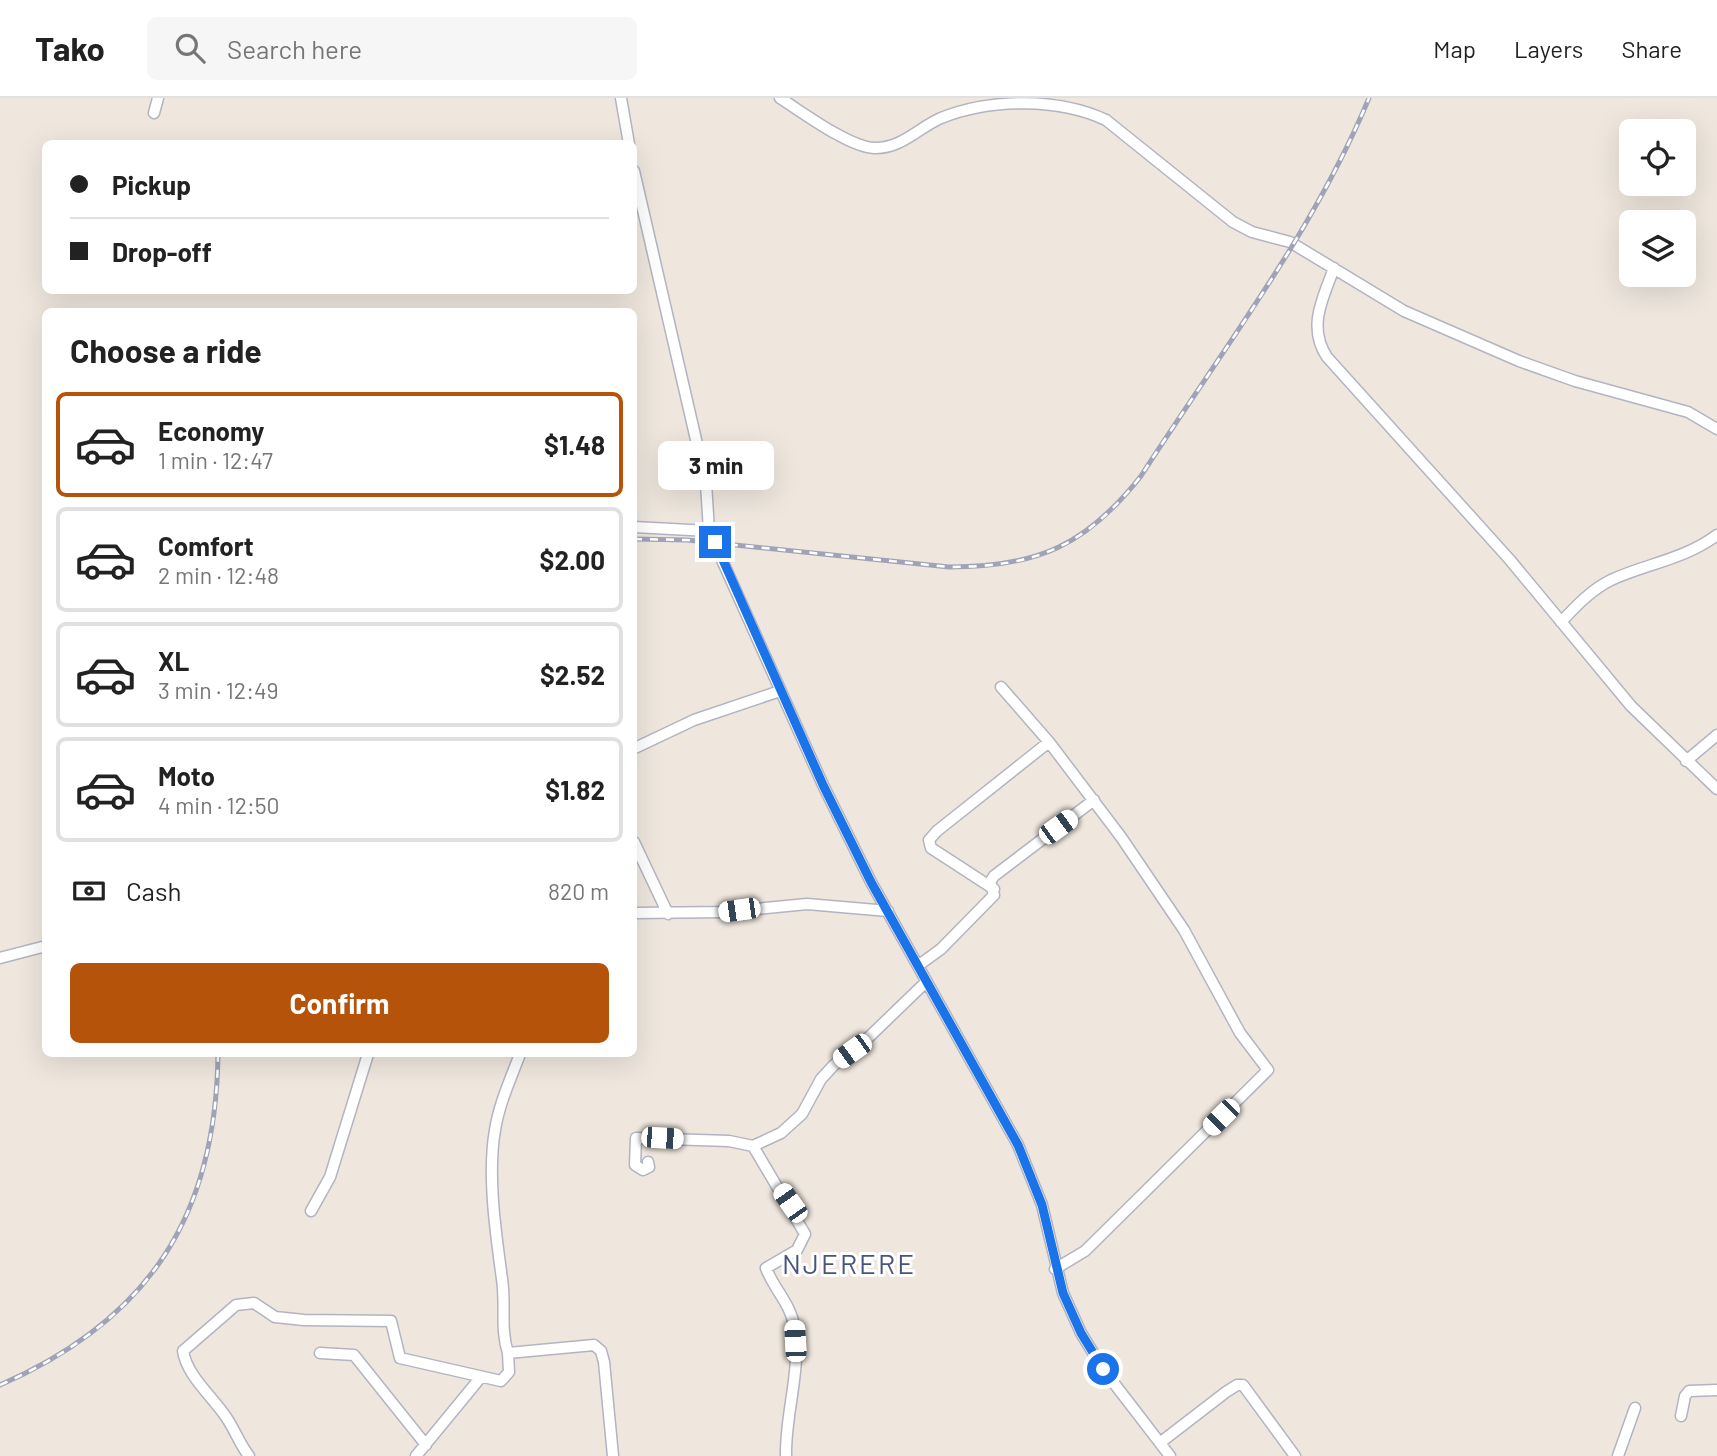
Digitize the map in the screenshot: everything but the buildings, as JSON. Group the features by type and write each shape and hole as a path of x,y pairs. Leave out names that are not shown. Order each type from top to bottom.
{"street":[{"path":"154,113 158,98"},
{"path":"621,98 628,140"},
{"path":"780,98 853,141 872,148 898,143 941,118 993,104 1035,99 1083,107 1106,120 1233,222 1252,232 1290,242 1404,311 1518,361 1575,381 1688,412 1717,429"},
{"path":"637,184 704,471 709,531 823,785 926,982 1018,1145 1042,1205 1055,1269 1081,1333 1103,1369 1170,1456"},
{"path":"1334,268 1317,319 1321,349 1510,560 1631,706 1717,789"},
{"path":"637,527 709,531"},
{"path":"1561,622 1583,598 1609,581 1669,561 1717,535"},
{"path":"1001,687 1049,742 1094,800 1184,930 1234,1022 1268,1070 1100,1237 1071,1261 1055,1269"},
{"path":"637,747 694,720 780,691"},
{"path":"1686,761 1717,736"},
{"path":"994,889 931,848 929,841 937,831 1049,742"},
{"path":"919,965 941,948 994,895 990,882 994,876 1094,800"},
{"path":"637,848 668,914"},
{"path":"637,913 668,914 807,904 888,911"},
{"path":"0,958 42,947"},
{"path":"648,1162 649,1167 643,1170 635,1165 636,1138 729,1141 753,1146 786,1130 802,1114 821,1079 834,1065 926,982"},
{"path":"311,1211 330,1177 367,1057"},
{"path":"249,1456 216,1402 190,1369 183,1351 236,1305 254,1303 275,1317 304,1320 391,1321 400,1358 500,1381 509,1372 503,1335 493,1145 495,1128 519,1057"},
{"path":"753,1146 805,1234 797,1250 766,1268 779,1287 794,1324 796,1359 786,1430 786,1456"},
{"path":"508,1353 582,1344 594,1345 601,1351 613,1456"},
{"path":"320,1353 354,1355 426,1445"},
{"path":"416,1456 481,1377"},
{"path":"1161,1442 1226,1392 1237,1385 1243,1385 1295,1456"},
{"path":"1681,1416 1685,1396 1689,1391 1717,1390"},
{"path":"1618,1456 1635,1408"}],"railway":[{"path":"637,539 687,540 949,567 1008,563 1034,557 1079,536 1121,500 1141,476 1264,292 1321,197 1369,98"},
{"path":"0,1385 52,1359 97,1329 134,1294 164,1256 187,1213 204,1165 214,1112 218,1057"}],"district":[{"name":"NJERERE","path":"849,1263"}],"route":[{"path":"715,542 823,785 871,882 1018,1145 1042,1205 1055,1269 1063,1293 1081,1333 1103,1369"}]}
